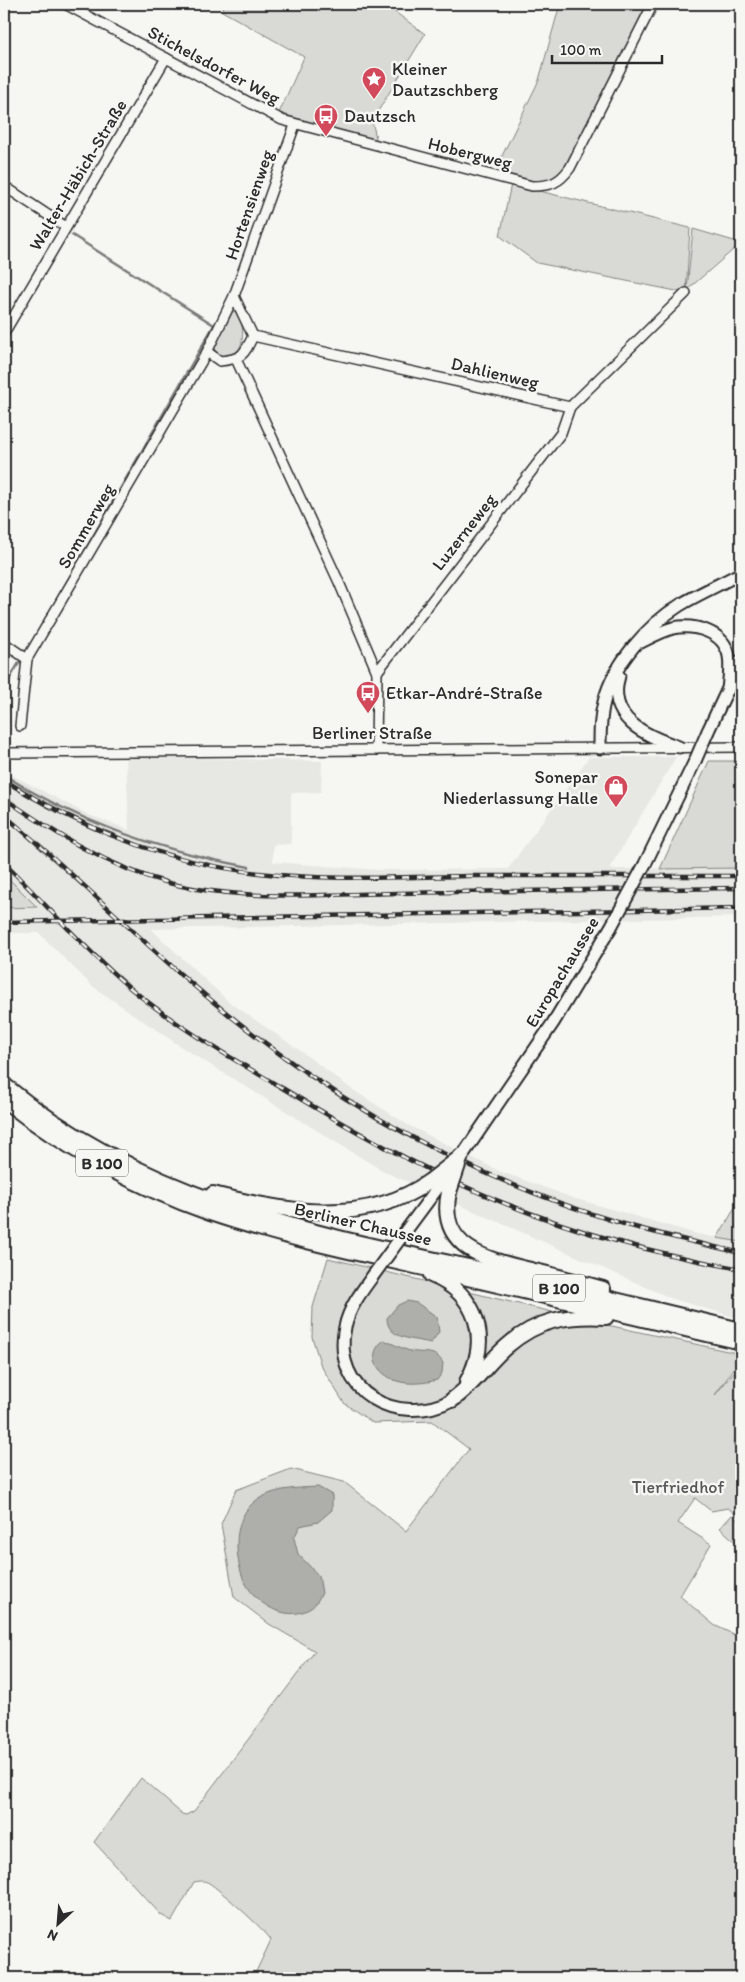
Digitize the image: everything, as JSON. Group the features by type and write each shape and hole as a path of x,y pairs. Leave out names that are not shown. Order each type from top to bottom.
{"highway":[{"name":"Berliner Chaussee","path":"4,1085 80,1140 161,1181 212,1202 272,1222 741,1330"},
{"name":"Berliner Chaussee","path":"4,1100 75,1148 120,1173 178,1200 253,1226 400,1263 741,1342"},
{"path":"161,1181 280,1209 318,1212 370,1208 439,1187 462,1156"},
{"path":"439,1187 462,1156"},
{"path":"439,1187 446,1206 449,1222 456,1237 466,1247 480,1256 606,1290 674,1315"},
{"path":"400,1263 448,1284 462,1295 471,1308 478,1324 479,1345 475,1367 465,1385 452,1400"},
{"path":"452,1400 466,1390 506,1347 529,1330 552,1320 578,1316 654,1322"}],"main road":[{"path":"600,748 600,718 604,700 624,661 646,632 678,606 741,573"},
{"path":"637,644 672,628 688,626 704,629 716,636 729,654 728,690"},
{"path":"624,661 616,685 624,714 637,729 652,738 679,747"},
{"name":"Europachaussee","path":"462,1156 553,1023 611,927 645,864 741,661"},
{"path":"439,1187 359,1296 345,1327 344,1354 352,1375 362,1389 376,1401 390,1408 408,1411 425,1410 452,1400"}],"street":[{"name":"Stichelsdorfer Weg","path":"65,4 282,120 295,125"},
{"name":"Hobergweg","path":"295,125 532,186 550,186 561,180 570,168 653,4"},
{"name":"Walter-Häbich-Straße","path":"4,334 166,58"},
{"name":"Hortensienweg","path":"207,352 234,296 295,125"},
{"path":"4,186 66,227"},
{"path":"570,407 686,293"},
{"path":"207,352 220,361 236,359 246,352 253,336 234,296"},
{"name":"Dahlienweg","path":"253,336 570,407"},
{"name":"Sommerweg","path":"20,726 25,656 207,352"},
{"path":"236,359 338,580 376,672 376,750"},
{"name":"Luzerneweg","path":"376,672 561,433 570,407"},
{"path":"4,643 25,656"},
{"name":"Berliner Straße","path":"4,753 741,747"}],"shaded area":[{"path":"126,757 322,761 321,792 291,793 291,844 273,845 273,862 380,870 508,869 589,757 676,757 609,869 741,868 741,917 151,929 229,1002 302,1052 350,1088 408,1125 499,1171 573,1198 697,1234 741,1242 741,1319 673,1299 383,1171 183,1048 92,986 39,933 4,933 4,908 37,907 4,874 4,771 89,815 129,830"},
{"path":"407,1301 417,1303 437,1317 439,1332 431,1343 403,1337 391,1330 388,1325 387,1318 398,1305"},
{"path":"384,1340 410,1351 433,1354 443,1363 442,1373 437,1380 422,1383 402,1382 390,1378 379,1369 374,1358 378,1346"},
{"path":"318,1487 332,1495 332,1510 318,1522 300,1526 294,1538 298,1554 319,1576 322,1593 311,1608 291,1614 281,1612 262,1603 254,1595 243,1578 237,1544 241,1522 245,1512 252,1503 262,1497 289,1489"}],"green space":[{"path":"225,4 384,4 425,34 372,121 377,142 279,113 304,57 222,11"},
{"path":"560,4 649,4 569,163 561,172 553,178 536,182 496,174 501,158 539,80"},
{"path":"511,184 690,228 686,293 537,263 500,236"},
{"path":"693,229 741,243 687,290"},
{"path":"233,311 237,312 241,322 243,334 241,346 234,354 221,357 215,350 215,345"},
{"path":"709,761 741,761 741,868 660,869"},
{"path":"4,874 37,907 4,908"},
{"path":"741,1198 741,1242 717,1238"},
{"name":"Tierfriedhof","path":"328,1258 598,1323 741,1354 741,1359 715,1395 734,1372 741,1377 741,1429 733,1444 741,1449 741,1519 728,1508 711,1511 695,1498 678,1523 711,1544 680,1596 714,1625 741,1638 741,1978 253,1978 271,1940 222,1893 207,1882 194,1882 172,1921 161,1915 94,1842 141,1778 182,1814 186,1815 194,1811 315,1651 269,1624 234,1597 221,1524 236,1490 291,1469 344,1482 406,1531 469,1449 432,1421 373,1423 344,1403 321,1366 312,1337 313,1307"},
{"path":"732,1515 741,1523 741,1547 720,1528"}],"waterway":[{"path":"37,634 214,325 72,235"},
{"path":"4,688 22,658"},
{"path":"4,775 62,807 122,833 184,853 249,867"}],"railway":[{"path":"4,780 63,813 126,841 191,861 259,873 337,878 741,876"},
{"path":"4,798 43,824 104,859 169,883 225,893 283,896 741,888"},
{"path":"4,815 215,1004 289,1060 332,1090 376,1117 468,1165 565,1205 646,1230 741,1253"},
{"path":"4,863 96,957 147,1002 224,1054 377,1143 449,1179 505,1204 538,1216 638,1247 741,1269"},
{"path":"4,922 741,908"}],"place":[{"name":"Kleiner Dautzschberg","path":"374,100"},
{"name":"Dautzsch","path":"326,137"},
{"name":"Etkar-André-Straße","path":"368,714"},
{"name":"Sonepar Niederlassung Halle","path":"616,808"}]}
